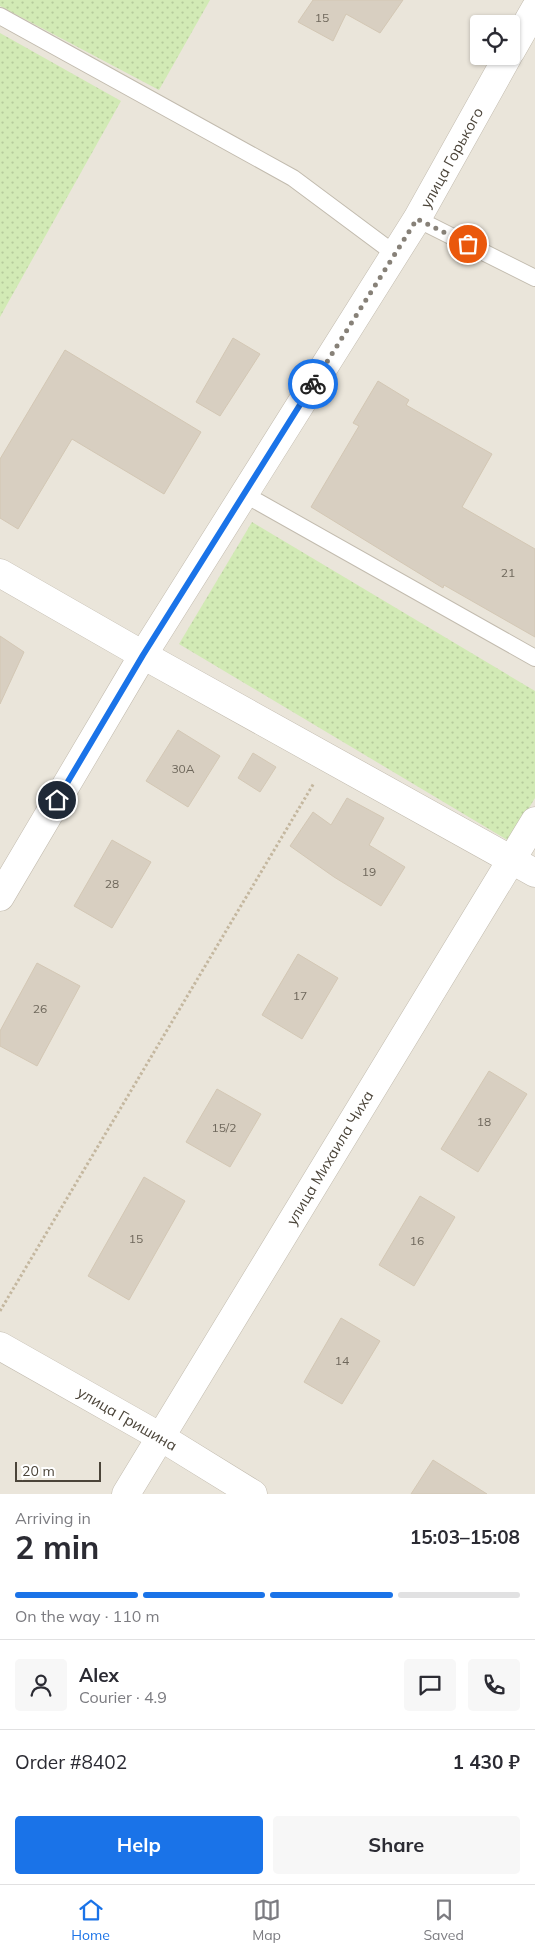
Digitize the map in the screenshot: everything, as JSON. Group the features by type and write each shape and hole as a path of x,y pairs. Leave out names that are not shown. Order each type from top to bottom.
{"street":[{"path":"520,35 535,9"},
{"name":"улица Горького","path":"0,897 143,655 417,219 503,65"},
{"path":"0,573 143,655 524,867"},
{"name":"улица Михаила Чиха","path":"126,1494 160,1436 524,867 535,821"},
{"name":"улица Гришина","path":"0,1346 160,1436 253,1494"}],"lane":[{"path":"0,16 293,178 395,254"},
{"path":"417,219 535,278"},
{"path":"244,494 535,658"}],"path":[{"path":"0,1311 329,758"}],"shaded area":[{"path":"0,0 535,0 535,1494 0,1494"}],"green space":[{"path":"0,0 210,0 159,90 0,6"},
{"path":"0,33 121,101 0,317"},
{"path":"252,522 535,691 535,798 509,841 179,644"}],"building":[{"path":"313,0 403,0 380,33 346,14 333,41 298,22"},
{"path":"233,338 260,354 220,416 196,402"},
{"path":"65,350 201,432 164,494 72,439 18,529 0,518 0,459"},
{"path":"378,381 409,400 406,405 492,454 462,507 535,549 535,637 444,585 443,588 311,507 359,426 353,423"},
{"path":"0,636 24,652 0,704"},
{"path":"178,730 220,756 188,807 146,781"},
{"path":"253,753 276,767 260,792 238,778"},
{"path":"347,798 384,818 369,845 405,867 381,906 334,877 290,846 313,812 331,825"},
{"path":"112,840 151,862 112,928 74,906"},
{"path":"298,954 338,978 302,1039 262,1015"},
{"path":"37,963 80,986 37,1066 0,1046 0,1031"},
{"path":"489,1071 527,1094 478,1172 441,1149"},
{"path":"217,1089 261,1114 230,1167 186,1142"},
{"path":"144,1177 185,1201 129,1300 88,1276"},
{"path":"420,1196 455,1217 414,1286 379,1265"},
{"path":"341,1318 380,1341 342,1404 304,1382"},
{"path":"433,1460 487,1494 411,1494"}],"way so far":[{"path":"313,384 417,219 468,244"}],"route":[{"path":"57,800 143,655 313,384"}]}
